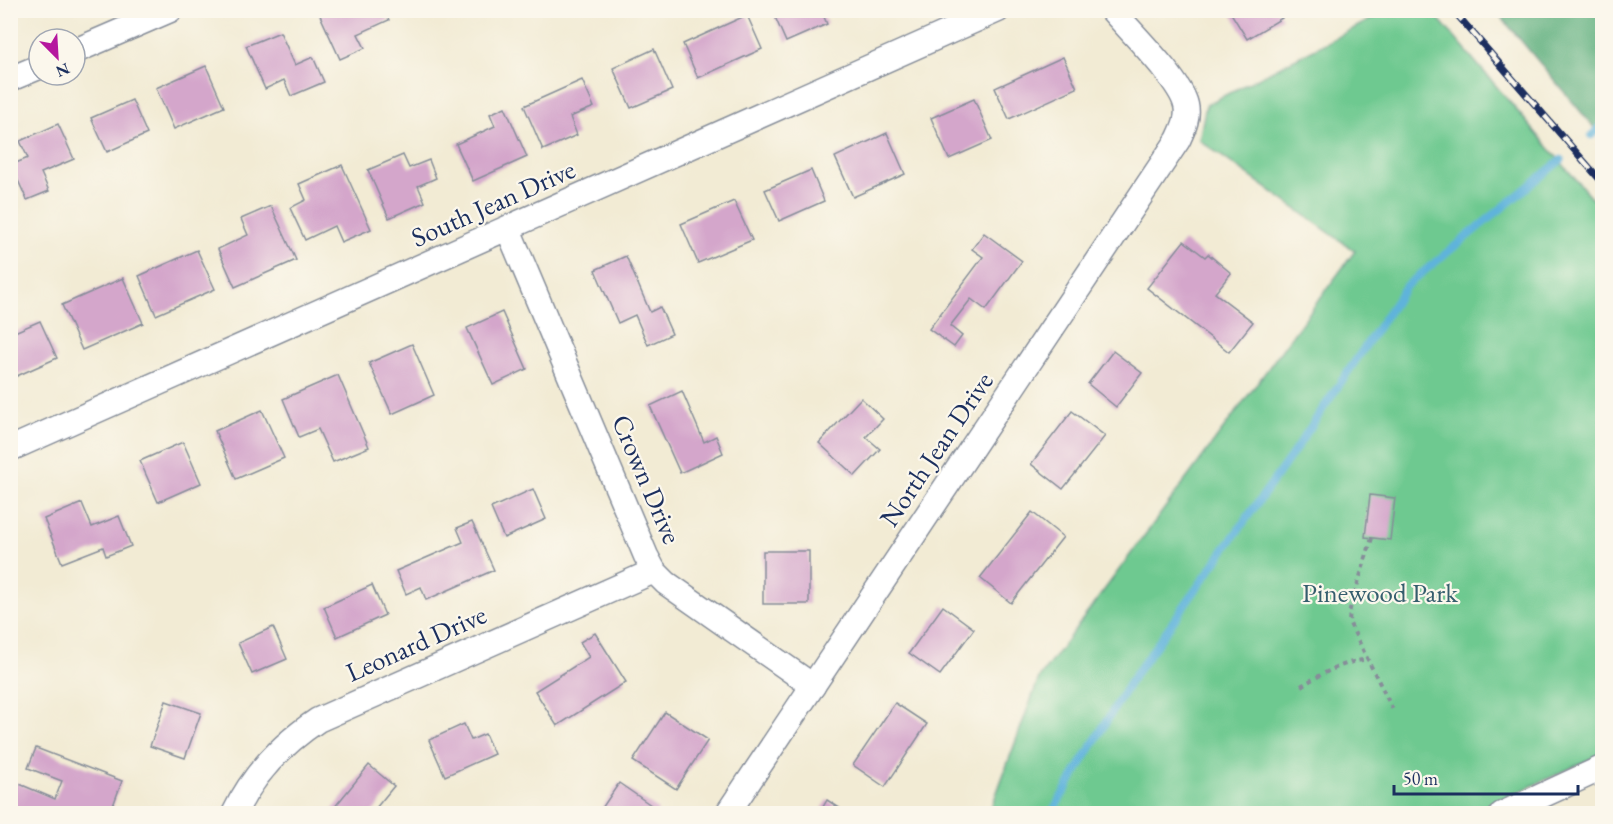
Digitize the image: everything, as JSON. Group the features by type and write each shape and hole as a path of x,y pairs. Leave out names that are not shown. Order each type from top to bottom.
{"street":[{"path":"87,46 170,10"},
{"name":"South Jean Drive","path":"10,449 998,10"},
{"name":"North Jean Drive","path":"727,813 1169,156 1185,125 1186,106 1179,88 1112,10"},
{"path":"10,79 27,72"},
{"name":"Crown Drive","path":"508,229 654,571 666,583 813,686"},
{"name":"Leonard Drive","path":"234,813 246,790 270,760 300,732 318,720 654,571"},
{"path":"1502,813 1602,768"}],"path":[{"path":"1372,538 1348,616 1351,629 1394,712"},
{"path":"1301,686 1350,663 1368,660"}],"green space":[{"name":"Pinewood Park","path":"1387,11 1432,11 1602,210 1602,754 1472,813 989,814 1039,678 1355,251 1199,140 1206,105"},
{"path":"1496,11 1602,11 1602,137"}],"building":[{"path":"324,10 384,10 389,20 358,34 365,48 340,59 319,13"},
{"path":"772,10 821,10 827,24 786,42"},
{"path":"1229,10 1277,10 1282,18 1247,39"},
{"path":"747,15 762,49 698,78 683,44"},
{"path":"280,32 295,65 313,57 324,82 291,96 284,80 265,89 246,46"},
{"path":"654,49 672,90 631,108 613,68"},
{"path":"1063,57 1077,88 1009,119 995,88"},
{"path":"206,66 224,107 174,129 156,88"},
{"path":"582,80 594,107 570,117 577,135 543,150 524,106"},
{"path":"974,99 992,140 949,159 931,118"},
{"path":"132,100 147,134 107,152 91,118"},
{"path":"505,107 527,157 473,181 456,144 495,126 490,114"},
{"path":"58,124 74,159 41,173 49,191 27,200 11,165 28,158 20,141"},
{"path":"887,133 905,174 853,197 835,157"},
{"path":"403,155 409,168 429,160 436,178 418,186 425,202 389,218 368,170"},
{"path":"342,165 371,229 341,242 334,226 305,240 290,208 306,200 299,184"},
{"path":"811,170 824,201 779,221 765,190"},
{"path":"734,201 752,240 698,263 681,224"},
{"path":"271,206 296,260 235,287 218,249 248,235 241,219"},
{"path":"984,233 1022,261 986,310 971,299 950,326 962,336 954,347 929,329 983,257 972,249"},
{"path":"1184,241 1205,257 1208,254 1231,273 1215,293 1253,322 1229,352 1147,288"},
{"path":"197,250 215,289 156,315 139,276"},
{"path":"626,256 650,312 660,307 672,334 648,345 635,315 618,323 595,270"},
{"path":"123,278 143,323 82,350 62,305"},
{"path":"502,312 527,369 493,385 467,328"},
{"path":"40,321 57,358 10,379 10,334"},
{"path":"412,344 434,395 392,414 369,363"},
{"path":"1113,351 1142,373 1116,407 1088,384"},
{"path":"338,375 369,447 333,462 318,429 299,437 283,399"},
{"path":"682,391 704,442 716,436 723,453 680,473 650,406"},
{"path":"861,398 883,419 866,437 880,449 855,476 819,443"},
{"path":"262,410 284,458 236,479 215,431"},
{"path":"1072,411 1105,436 1063,489 1031,464"},
{"path":"183,442 201,483 158,502 140,461"},
{"path":"533,489 546,519 504,538 491,508"},
{"path":"1370,495 1395,498 1390,540 1365,537"},
{"path":"82,503 92,527 119,516 131,546 106,556 103,547 62,563 44,519"},
{"path":"1032,512 1063,537 1011,603 980,578"},
{"path":"472,522 494,570 426,600 421,587 406,594 396,571 463,542 457,528"},
{"path":"763,551 809,551 809,604 763,604"},
{"path":"372,585 385,615 337,637 324,607"},
{"path":"943,606 974,629 940,675 909,653"},
{"path":"273,627 287,659 252,674 238,643"},
{"path":"595,633 626,682 557,726 535,691 589,657 580,642"},
{"path":"166,701 201,713 185,758 150,746"},
{"path":"895,703 927,724 885,787 853,765"},
{"path":"665,712 708,740 676,789 633,761"},
{"path":"464,724 471,740 485,734 494,754 445,776 429,740"},
{"path":"36,748 122,781 110,814 10,814 10,780 55,799 62,781 28,768"},
{"path":"369,765 394,786 371,814 329,814"},
{"path":"619,783 658,810 656,814 598,814"},
{"path":"827,800 849,814 819,814"}],"waterway":[{"path":"1592,135 1602,126"},
{"path":"1051,814 1130,682 1291,456 1406,286 1561,160"}],"railway":[{"path":"1453,10 1602,182"}]}
